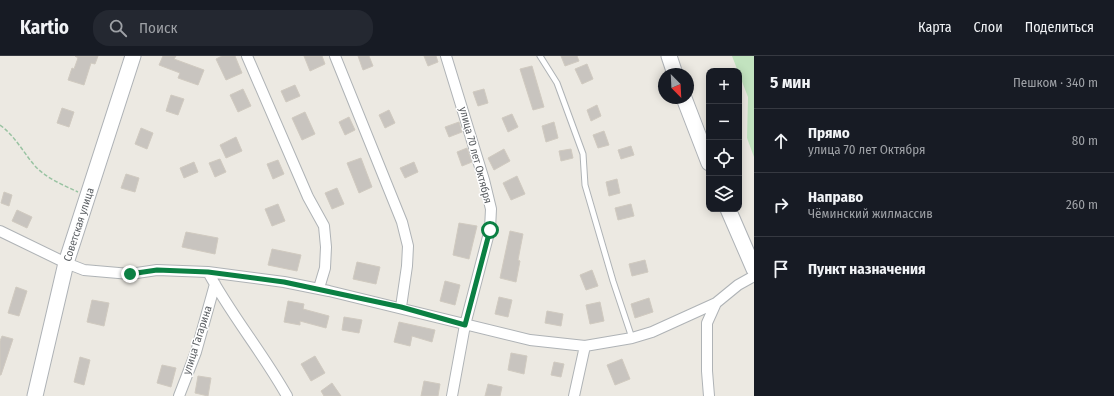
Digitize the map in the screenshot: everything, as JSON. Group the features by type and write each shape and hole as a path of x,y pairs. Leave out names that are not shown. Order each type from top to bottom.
{"main road":[{"name":"Советская улица","path":"35,396 66,263 133,56"},
{"path":"669,56 673,68"},
{"path":"686,104 706,155"},
{"path":"729,212 754,270"}],"street":[{"path":"247,56 308,197 324,226 326,247 325,268 319,288"},
{"path":"335,56 402,222 408,246 407,266 401,307"},
{"name":"улица 70 лет Октября","path":"446,56 480,165 491,209 490,230 465,325 452,396"},
{"path":"0,231 66,263 84,270 130,274 157,270 208,272 319,288 530,340 585,346 632,338 652,332 716,303 738,285 754,276"},
{"path":"208,272 244,330 270,365 287,396"},
{"name":"улица Гагарина","path":"179,396 196,352 215,284"},
{"path":"709,396 707,364 708,323 716,303"},
{"path":"574,396 585,346"}],"lane":[{"path":"540,56 557,83 583,154 585,185 613,281 632,338"}],"path":[{"path":"0,126 9,132 36,166 55,181 87,196"}],"green space":[{"path":"732,56 754,56 754,157 747,138 748,97 742,82 742,68 737,68"}],"building":[{"path":"75,56 98,56 95,64 91,63 84,85 68,80 72,68 74,69 78,58"},
{"path":"163,56 176,56 174,59 204,70 198,85 178,78 180,73 159,65"},
{"path":"222,56 235,56 242,73 226,80 216,59"},
{"path":"304,56 322,56 325,64 310,71"},
{"path":"358,56 369,56 373,66 363,70"},
{"path":"424,56 436,56 438,62 428,66"},
{"path":"561,56 577,56 579,61 565,66"},
{"path":"587,64 593,79 582,84 575,69"},
{"path":"532,66 544,107 533,110 520,69"},
{"path":"295,85 300,96 286,102 281,91"},
{"path":"243,89 251,106 238,112 230,95"},
{"path":"484,89 488,103 478,106 473,92"},
{"path":"171,95 184,99 178,115 166,111"},
{"path":"597,105 601,116 591,121 587,110"},
{"path":"62,108 74,112 69,127 57,123"},
{"path":"389,110 395,123 385,128 379,115"},
{"path":"305,112 315,134 302,140 292,118"},
{"path":"512,114 518,127 508,132 502,118"},
{"path":"349,117 355,130 345,135 339,122"},
{"path":"459,122 462,132 449,137 445,127"},
{"path":"554,122 558,138 546,142 542,126"},
{"path":"141,128 153,133 147,149 135,144"},
{"path":"604,131 609,145 598,148 593,135"},
{"path":"236,137 242,151 226,158 220,145"},
{"path":"631,146 634,155 621,159 618,150"},
{"path":"467,148 472,162 462,166 457,152"},
{"path":"504,149 510,161 494,170 488,158"},
{"path":"571,149 573,158 561,161 559,151"},
{"path":"361,158 372,187 359,193 347,163"},
{"path":"220,159 226,172 215,177 209,163"},
{"path":"278,160 284,174 273,179 267,164"},
{"path":"194,162 198,172 184,178 180,168"},
{"path":"414,162 418,172 405,178 400,168"},
{"path":"126,174 139,178 135,192 121,188"},
{"path":"517,176 525,194 511,200 503,183"},
{"path":"617,179 620,193 609,196 606,182"},
{"path":"337,188 344,204 332,209 325,193"},
{"path":"4,192 12,195 9,206 1,203"},
{"path":"278,204 285,221 272,226 265,209"},
{"path":"631,204 634,216 618,220 615,208"},
{"path":"17,210 32,217 27,228 12,221"},
{"path":"459,223 477,226 469,259 453,255"},
{"path":"510,231 523,234 516,282 500,278"},
{"path":"186,232 218,238 215,254 182,247"},
{"path":"272,249 301,255 297,271 268,265"},
{"path":"645,260 648,272 632,276 629,264"},
{"path":"357,262 380,267 376,284 353,279"},
{"path":"592,270 598,286 586,290 580,275"},
{"path":"445,281 460,285 455,305 440,301"},
{"path":"16,287 27,291 19,316 8,313"},
{"path":"499,297 512,300 508,317 495,314"},
{"path":"649,298 653,312 635,318 631,304"},
{"path":"92,300 109,303 104,326 87,322"},
{"path":"288,301 304,304 303,309 329,316 326,328 300,321 300,325 284,322"},
{"path":"600,302 604,321 590,324 586,305"},
{"path":"547,311 563,314 561,326 545,323"},
{"path":"344,317 362,320 359,333 342,330"},
{"path":"399,322 435,330 432,342 412,336 410,346 394,342"},
{"path":"2,336 13,339 0,375 0,341"},
{"path":"511,353 527,356 524,374 508,370"},
{"path":"315,356 325,373 311,381 301,364"},
{"path":"80,357 90,360 84,385 74,382"},
{"path":"622,359 630,379 615,385 607,365"},
{"path":"554,362 564,364 561,377 551,375"},
{"path":"162,365 176,368 171,387 157,383"},
{"path":"198,376 211,378 208,396 195,393"},
{"path":"424,381 440,384 438,396 421,396"},
{"path":"332,383 341,396 324,396 321,391"},
{"path":"488,384 502,387 500,396 485,396"}],"route":[{"path":"130,274 157,270 208,272 284,282 319,288 401,307 465,325 490,230"}]}
